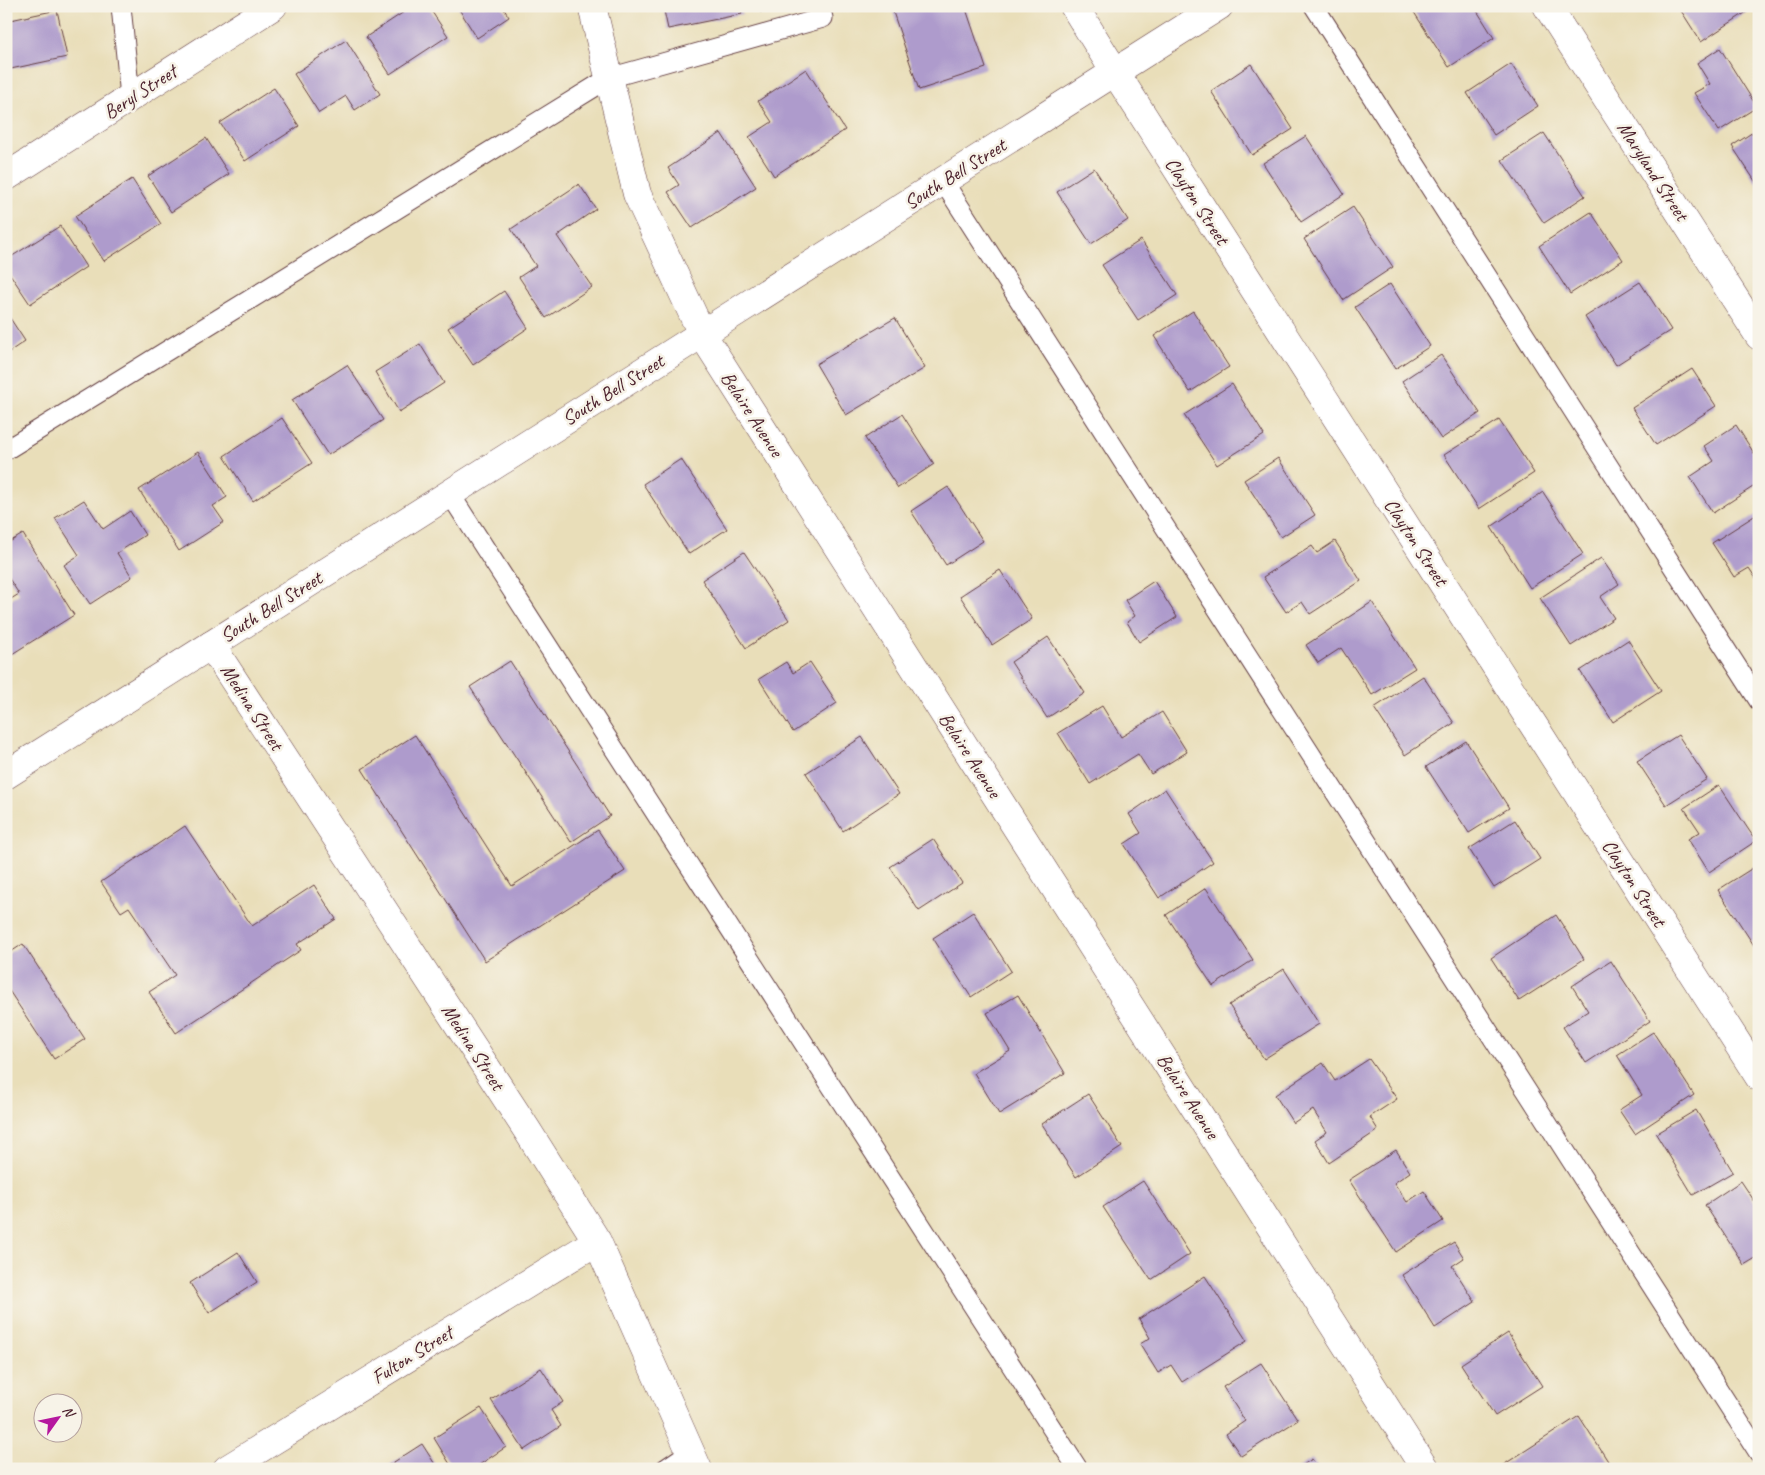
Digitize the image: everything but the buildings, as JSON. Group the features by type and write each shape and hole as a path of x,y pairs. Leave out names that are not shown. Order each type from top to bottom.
{"street":[{"name":"Beryl Street","path":"6,177 273,6"},
{"name":"Belaire Avenue","path":"592,6 637,194 702,334 1426,1469"},
{"name":"Clayton Street","path":"1074,6 1759,1077"},
{"name":"South Bell Street","path":"6,774 1220,6"},
{"name":"Maryland Street","path":"1547,6 1759,336"},
{"name":"Medina Street","path":"211,645 522,1122 596,1241 694,1460"},
{"name":"Fulton Street","path":"227,1469 596,1241"}],"lane":[{"path":"121,6 130,98"},
{"path":"6,450 609,78 823,18 820,6"},
{"path":"1314,6 1759,701"},
{"path":"943,181 1759,1453"},
{"path":"450,494 1078,1469"},
{"path":"665,1469 694,1460"}]}
